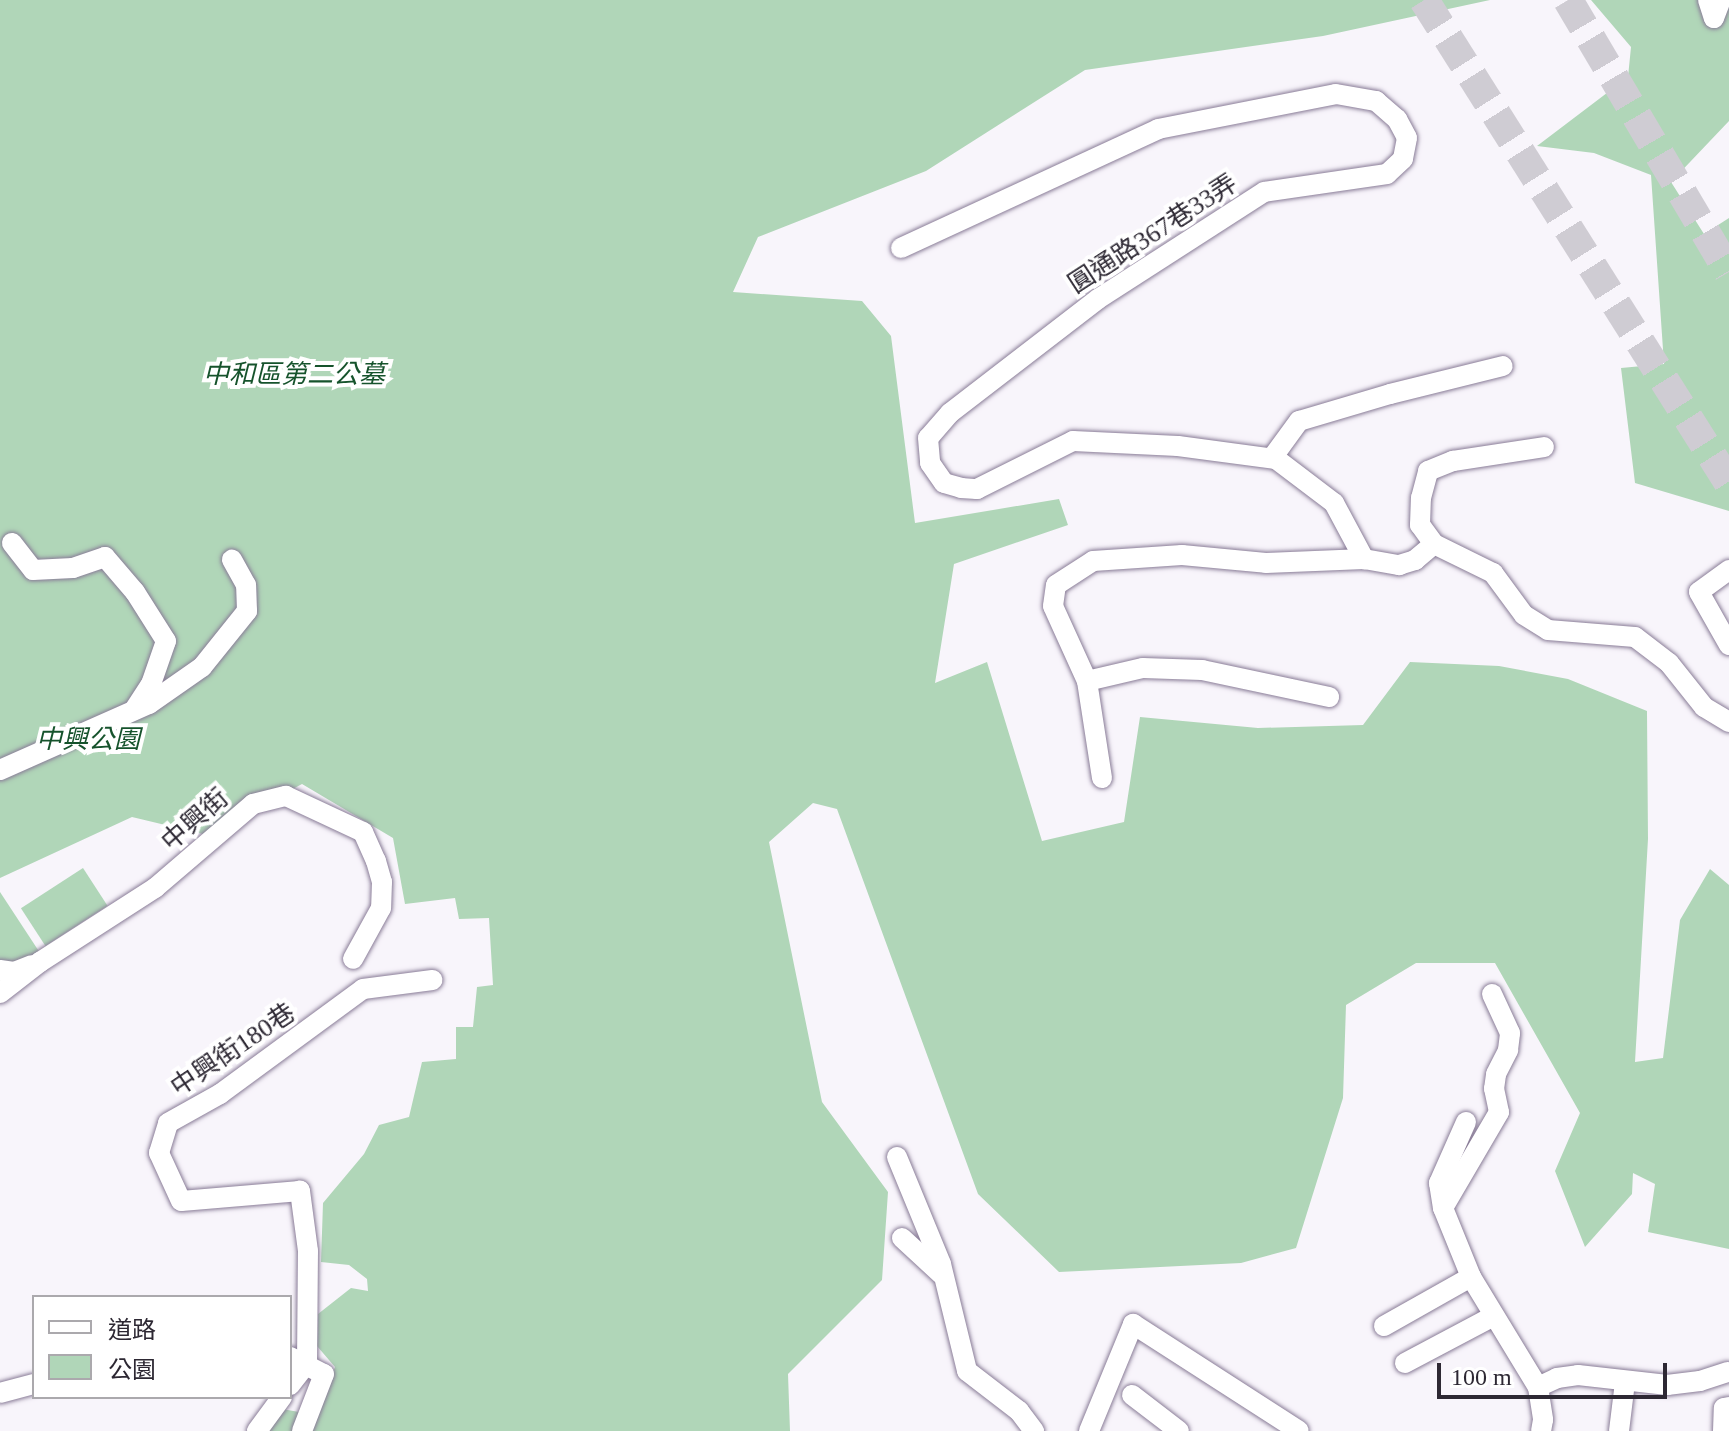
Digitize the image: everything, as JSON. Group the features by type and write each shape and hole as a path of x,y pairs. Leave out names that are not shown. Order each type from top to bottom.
{"street":[{"path":"1708,0 1714,18 1721,0"},
{"name":"圓通路367巷33弄","path":"901,248 1158,129 1336,94 1376,101 1397,119 1407,138 1403,159 1387,174 1264,192 1098,299 950,413 928,438 930,463 944,483 977,489 1073,441 1178,446 1272,458 1334,503 1364,559"},
{"path":"1272,458 1299,421 1375,398 1503,366"},
{"path":"1544,447 1453,461 1428,471 1421,498 1420,525 1434,544 1493,573 1524,615 1548,630 1635,637 1669,663 1704,707 1729,722"},
{"path":"12,543 33,570 73,568 105,557 135,592 166,641 151,684 134,710"},
{"path":"1102,778 1087,681 1053,606 1056,585 1093,561 1182,555 1266,563 1364,559 1399,565 1415,560 1434,544"},
{"path":"0,770 134,710 175,689 202,667 247,611 246,585 232,560"},
{"path":"1729,570 1699,592 1729,645"},
{"path":"1087,681 1143,668 1202,670 1329,697"},
{"name":"中興街","path":"0,993 40,962 155,888 253,804 286,796 363,832 376,861 382,882 381,908 353,959"},
{"path":"0,970 14,972 40,962"},
{"name":"中興街180巷","path":"298,1360 308,1251 300,1191 181,1201 159,1153 168,1123 220,1094 363,989 432,980"},
{"path":"1443,1208 1499,1112 1494,1089 1496,1074 1508,1050 1510,1033 1492,994"},
{"path":"1466,1122 1439,1183 1443,1208 1471,1277 1492,1317 1538,1387 1543,1420 1541,1431"},
{"path":"897,1157 943,1271 967,1371 1019,1411 1034,1431"},
{"path":"902,1238 943,1271"},
{"path":"1384,1326 1471,1277"},
{"path":"1405,1363 1492,1317"},
{"path":"1089,1431 1133,1324 1299,1431"},
{"path":"298,1360 324,1374 302,1431"},
{"path":"1538,1387 1557,1378 1578,1375 1667,1385 1700,1381 1729,1372"},
{"path":"1619,1431 1625,1382"},
{"path":"0,1393 32,1385"},
{"path":"1132,1395 1179,1431"},
{"path":"257,1431 281,1399"},
{"path":"1723,1431 1724,1408 1729,1407"}],"green space":[{"path":"0,0 1490,0 1323,36 1085,70 926,171 758,237 733,292 862,301 891,336 915,523 1059,499 1068,525 954,564 935,683 987,662 1042,841 1124,822 1140,717 1258,728 1363,725 1410,662 1499,666 1568,679 1647,711 1648,839 1635,1062 1663,1058 1680,920 1710,869 1729,885 1729,1249 1648,1232 1655,1184 1633,1173 1632,1194 1585,1247 1555,1171 1580,1113 1495,963 1416,963 1346,1005 1343,1098 1296,1248 1241,1263 1059,1272 978,1194 837,809 813,803 769,842 822,1102 888,1192 882,1280 788,1374 790,1431 267,1431 282,1409 316,1415 335,1367 317,1346 318,1314 351,1288 368,1291 367,1279 349,1265 321,1262 323,1203 364,1154 379,1125 409,1117 422,1062 456,1059 456,1027 473,1027 477,987 493,985 489,918 459,919 455,898 405,904 393,838 302,784 207,835 132,817 0,878"},
{"path":"1591,0 1729,0 1729,121 1671,182 1704,234 1729,218 1729,511 1635,483 1621,368 1664,364 1651,175 1594,153 1537,146 1628,77 1631,47"},
{"path":"83,868 108,906 45,946 21,908"},
{"path":"0,892 44,959 0,968"}],"tunnel":[{"path":"1424,0 1729,483"},
{"path":"1568,0 1729,272"}],"park label":[{"name":"中和區第二公墓","path":"294,375"},
{"name":"中興公園","path":"88,740"}]}
